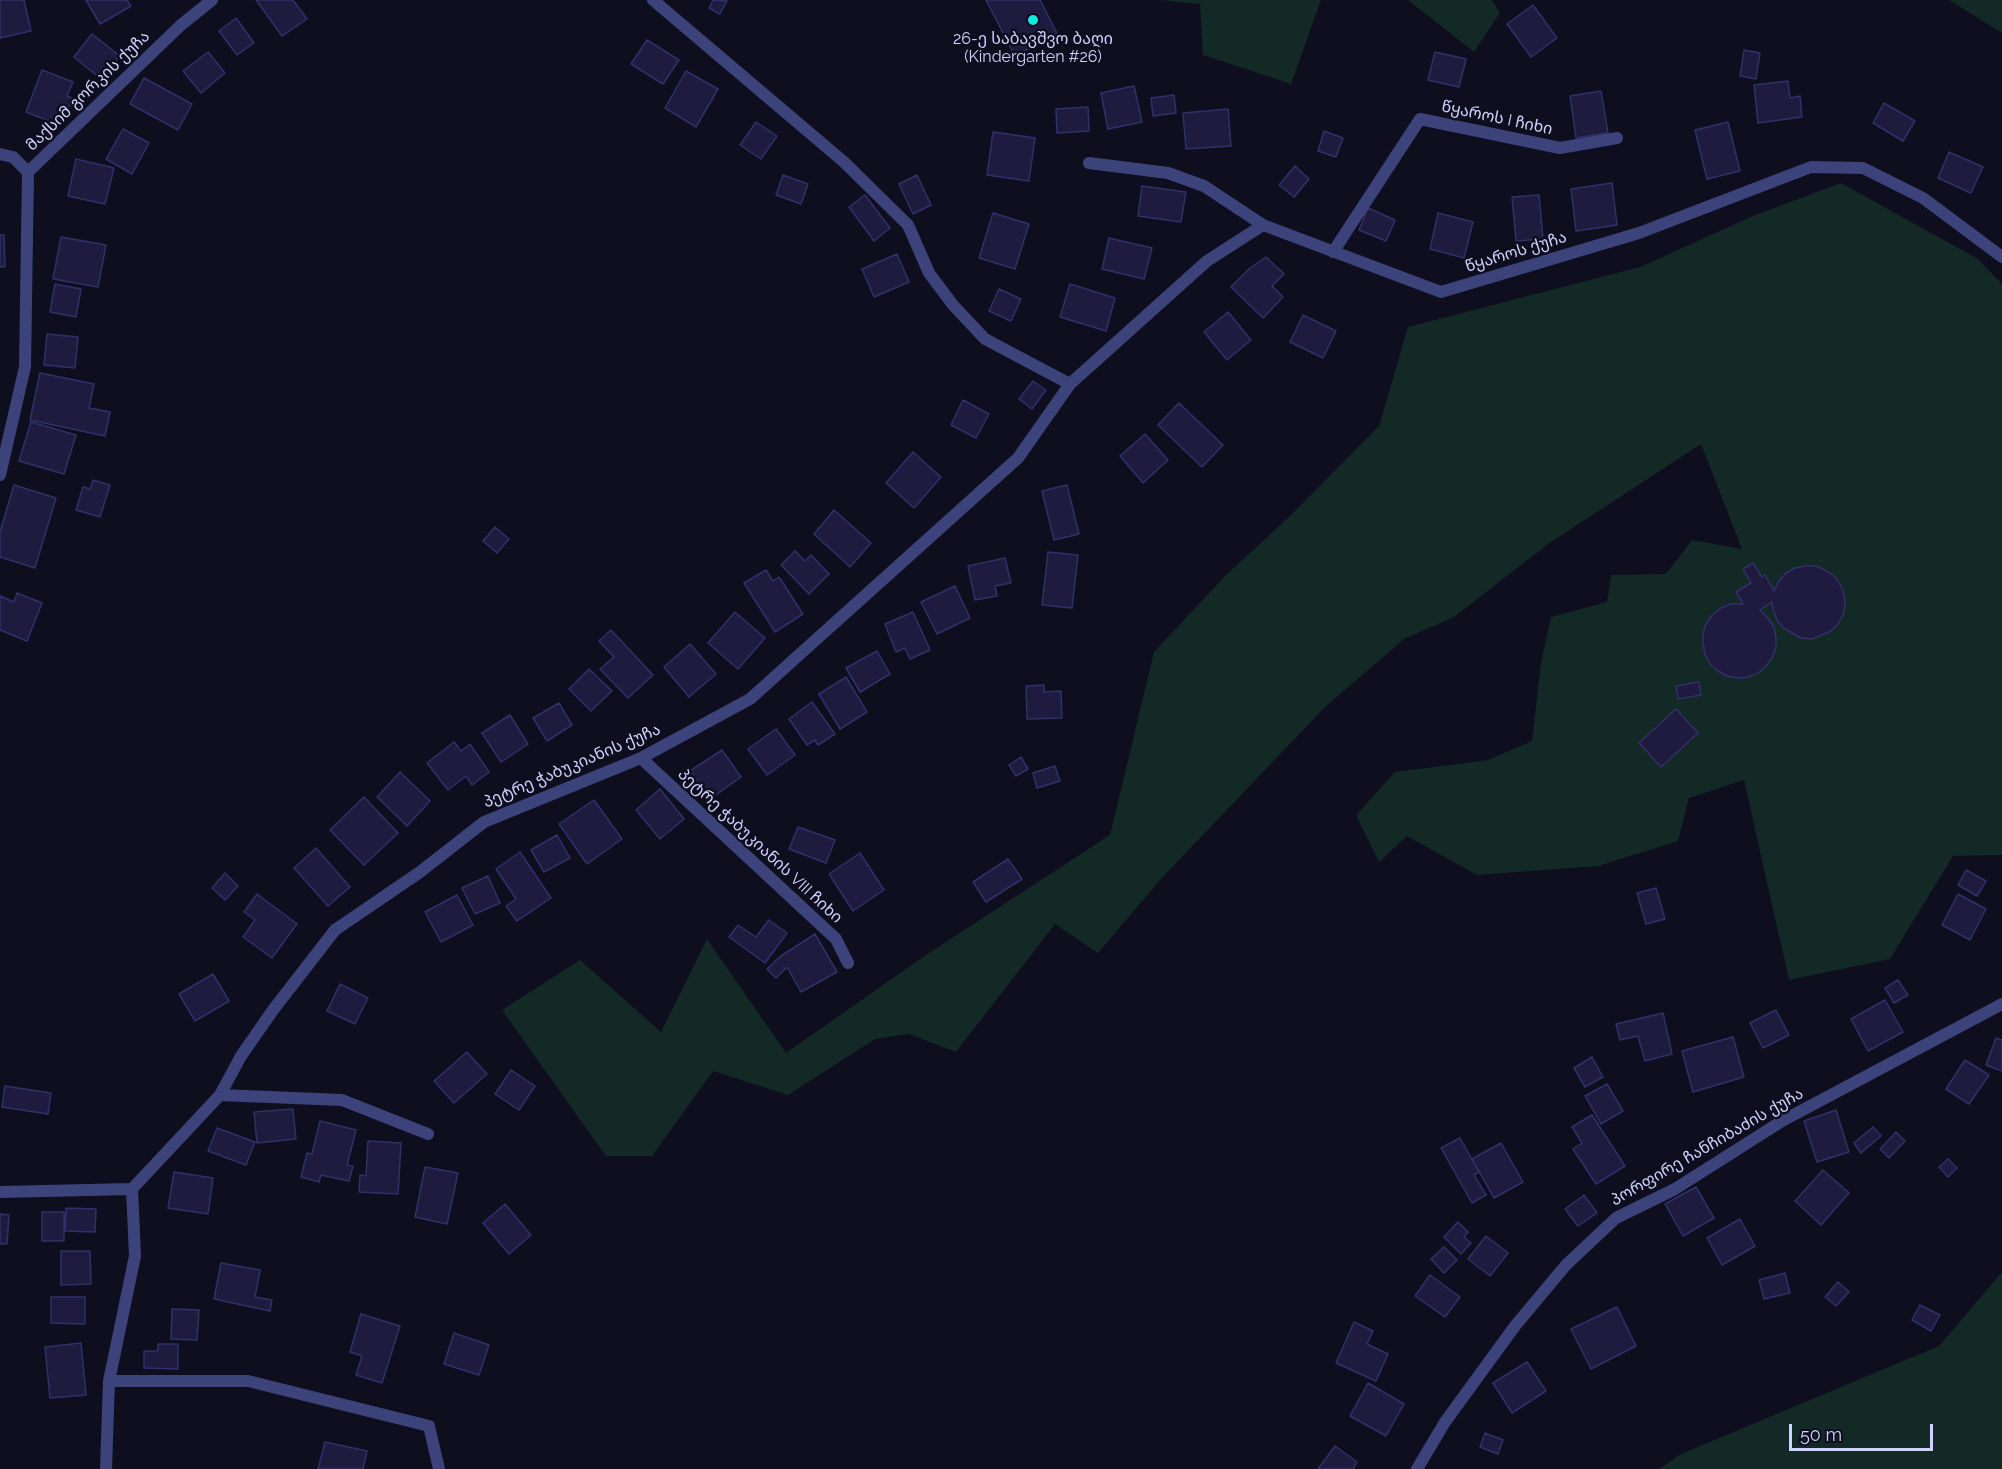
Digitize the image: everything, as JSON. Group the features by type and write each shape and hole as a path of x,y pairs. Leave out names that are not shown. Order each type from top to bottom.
{"street":[{"name":"მაქსიმ გორკის ქუჩა","path":"0,475 25,367 28,172 180,26 212,0"},
{"path":"653,0 844,162 908,225 929,273 953,305 985,339 1070,384 1207,261 1263,225"},
{"name":"წყაროს I ჩიხი","path":"1333,252 1420,119 1560,148 1617,138"},
{"path":"0,154 13,157 28,172"},
{"name":"წყაროს ქუჩა","path":"1089,162 1177,176 1204,186 1263,225 1441,292 1639,233 1811,167 1863,168 1923,198 2002,257"},
{"name":"პეტრე ჭაბუკიანის ქუჩა","path":"132,1189 220,1095 241,1056 273,1010 335,930 420,872 484,822 641,758 750,699 1018,458 1070,384"},
{"name":"პეტრე ჭაბუკიანის VIII ჩიხი","path":"641,758 836,939 848,963"},
{"name":"პორფირე ჩანჩიბაძის ქუჩა","path":"1417,1469 1445,1422 1515,1326 1566,1265 1616,1218 1675,1189 1782,1121 2002,1004"},
{"path":"220,1095 342,1100 428,1134"},
{"path":"0,1192 132,1189 135,1256 109,1381 106,1469"},
{"path":"109,1381 248,1381 429,1426 439,1469"}],"green space":[{"path":"1160,0 1321,0 1291,84 1203,55 1200,4"},
{"path":"1408,0 1492,0 1500,13 1474,52"},
{"path":"1949,0 2002,0 2002,33"},
{"path":"1841,183 1978,259 2002,284 2002,855 1953,856 1890,959 1789,980 1744,780 1689,798 1678,841 1598,866 1477,875 1407,836 1379,862 1356,815 1395,772 1488,760 1532,741 1541,663 1551,617 1607,602 1611,575 1666,574 1692,540 1742,549 1701,444 1548,544 1454,617 1404,639 1325,707 1160,880 1098,953 1055,924 956,1052 909,1034 875,1039 788,1095 713,1071 652,1156 606,1156 502,1010 580,960 661,1032 707,939 786,1053 923,957 1110,835 1154,652 1225,576 1290,516 1379,426 1408,327 1640,267 1753,216"},
{"path":"2002,1272 2002,1469 1659,1469 1681,1454 1939,1346"}],"building":[{"path":"0,0 24,0 31,31 0,38"},
{"path":"86,0 127,0 131,6 100,24"},
{"path":"256,0 293,0 307,19 282,36"},
{"path":"713,0 727,1 720,14 709,8"},
{"path":"986,0 1040,0 1057,33 1015,56"},
{"path":"1533,5 1557,38 1531,57 1507,24"},
{"path":"236,18 254,43 237,55 219,31"},
{"path":"92,34 120,56 101,79 74,57"},
{"path":"647,40 679,60 663,84 631,64"},
{"path":"1744,50 1760,53 1756,79 1740,76"},
{"path":"208,52 225,73 201,93 183,71"},
{"path":"1435,52 1466,59 1459,87 1428,80"},
{"path":"42,70 73,82 67,96 72,98 65,116 61,114 57,124 26,112"},
{"path":"686,71 718,89 696,127 665,108"},
{"path":"144,78 192,104 178,130 130,104"},
{"path":"1788,81 1790,98 1800,96 1802,117 1758,123 1754,85"},
{"path":"1134,86 1142,122 1108,129 1101,93"},
{"path":"1601,91 1608,133 1576,138 1570,96"},
{"path":"1174,95 1176,113 1153,116 1151,98"},
{"path":"1884,103 1915,121 1903,141 1873,123"},
{"path":"1088,107 1089,131 1057,133 1056,109"},
{"path":"1228,109 1231,146 1186,149 1183,113"},
{"path":"756,122 777,136 761,159 740,145"},
{"path":"1728,122 1740,171 1707,179 1695,130"},
{"path":"123,129 149,143 132,174 106,159"},
{"path":"1324,131 1343,138 1336,157 1318,151"},
{"path":"993,132 1035,138 1029,181 987,175"},
{"path":"1949,152 1983,167 1971,193 1938,178"},
{"path":"76,159 114,168 105,204 68,196"},
{"path":"1295,166 1309,179 1294,197 1279,185"},
{"path":"783,175 808,184 801,204 776,195"},
{"path":"917,175 931,205 913,214 899,184"},
{"path":"1612,183 1617,225 1576,231 1571,189"},
{"path":"1142,186 1186,192 1181,222 1138,216"},
{"path":"865,195 890,228 874,241 849,207"},
{"path":"1539,195 1543,239 1516,241 1512,197"},
{"path":"1368,208 1395,220 1386,241 1359,230"},
{"path":"993,213 1029,224 1015,269 979,258"},
{"path":"1438,213 1473,222 1464,258 1430,249"},
{"path":"0,235 4,235 5,267 0,267"},
{"path":"61,237 106,245 98,287 53,279"},
{"path":"1109,238 1152,248 1144,279 1102,269"},
{"path":"897,254 909,282 874,297 862,269"},
{"path":"1266,257 1284,274 1272,286 1283,297 1263,318 1231,287 1250,268"},
{"path":"55,284 81,289 76,317 50,312"},
{"path":"1070,284 1115,298 1106,331 1060,317"},
{"path":"999,289 1021,299 1011,321 989,311"},
{"path":"1228,312 1251,340 1227,360 1204,332"},
{"path":"1303,315 1336,331 1323,358 1290,342"},
{"path":"47,334 78,337 75,368 44,365"},
{"path":"40,373 94,384 89,408 110,412 105,436 30,420"},
{"path":"1033,381 1046,390 1032,409 1019,399"},
{"path":"963,400 989,414 976,438 951,425"},
{"path":"1179,403 1223,445 1202,467 1158,425"},
{"path":"31,422 76,435 64,474 19,461"},
{"path":"1145,434 1168,460 1143,483 1120,456"},
{"path":"913,452 941,477 914,508 886,483"},
{"path":"93,480 110,485 100,517 76,510 83,487 90,489"},
{"path":"14,485 56,498 35,568 0,557 0,532"},
{"path":"1067,485 1079,534 1054,540 1042,491"},
{"path":"834,510 871,543 850,567 814,534"},
{"path":"495,527 509,539 497,553 483,541"},
{"path":"795,551 805,561 811,555 829,574 809,594 781,565"},
{"path":"1048,552 1078,555 1072,608 1042,605"},
{"path":"1005,558 1011,583 995,586 997,596 975,600 968,566"},
{"path":"1753,563 1762,577 1765,575 1774,591 1786,573 1795,568 1816,566 1825,570 1840,584 1845,604 1838,624 1831,631 1812,639 1801,638 1783,628 1777,620 1772,602 1760,610 1774,627 1776,647 1772,658 1758,673 1738,678 1727,676 1710,664 1705,654 1703,633 1712,615 1721,608 1731,604 1743,604 1736,592 1751,583 1743,569"},
{"path":"766,570 773,581 779,577 803,614 775,632 744,583"},
{"path":"955,586 970,618 937,634 921,602"},
{"path":"17,593 42,603 27,641 0,630 0,596 14,602"},
{"path":"735,612 765,638 738,669 708,643"},
{"path":"913,612 930,650 910,659 905,648 896,652 885,624"},
{"path":"611,630 653,675 628,698 600,669 614,657 599,641"},
{"path":"690,644 716,674 689,697 664,667"},
{"path":"877,651 890,674 860,692 846,668"},
{"path":"589,669 612,691 591,711 569,689"},
{"path":"846,677 867,712 840,729 819,694"},
{"path":"1699,682 1701,695 1678,699 1676,686"},
{"path":"1044,685 1044,692 1061,691 1062,718 1027,719 1026,686"},
{"path":"812,702 835,734 818,745 815,740 807,745 789,719"},
{"path":"559,703 572,725 547,741 533,718"},
{"path":"1676,709 1698,733 1661,767 1639,743"},
{"path":"510,715 528,744 501,762 482,733"},
{"path":"776,729 795,755 767,775 748,749"},
{"path":"454,742 461,751 470,744 489,772 472,785 466,776 448,790 427,763"},
{"path":"722,750 741,777 710,799 690,771"},
{"path":"1021,757 1028,769 1016,776 1009,765"},
{"path":"1055,766 1060,781 1037,788 1033,773"},
{"path":"400,772 430,801 407,826 377,797"},
{"path":"660,789 684,819 660,839 636,810"},
{"path":"364,797 398,833 364,865 330,830"},
{"path":"594,800 622,839 587,864 559,824"},
{"path":"798,827 835,840 826,863 789,849"},
{"path":"557,835 570,858 544,872 531,850"},
{"path":"316,848 350,887 328,906 294,868"},
{"path":"520,852 551,898 517,921 506,906 516,899 496,869"},
{"path":"860,853 884,890 853,911 829,874"},
{"path":"1008,859 1022,879 986,902 973,882"},
{"path":"1966,870 1986,881 1977,896 1958,885"},
{"path":"225,873 238,886 225,900 212,888"},
{"path":"488,876 500,903 475,914 462,888"},
{"path":"1656,888 1665,919 1646,924 1637,893"},
{"path":"257,894 297,924 272,958 243,937 255,920 244,912"},
{"path":"1958,894 1986,909 1970,940 1942,925"},
{"path":"457,895 473,925 441,942 425,912"},
{"path":"769,920 787,933 765,963 729,937 738,925 756,937"},
{"path":"815,934 837,972 801,992 787,967 776,978 767,969 781,956"},
{"path":"213,974 229,1001 195,1021 179,994"},
{"path":"1898,980 1908,995 1894,1003 1885,988"},
{"path":"340,984 368,998 355,1024 327,1011"},
{"path":"1885,1000 1903,1032 1868,1051 1851,1019"},
{"path":"1776,1010 1789,1035 1763,1048 1750,1023"},
{"path":"1663,1013 1672,1054 1645,1061 1638,1036 1620,1040 1616,1024"},
{"path":"1733,1037 1744,1077 1693,1092 1682,1051"},
{"path":"1996,1038 2002,1040 2002,1071 1986,1065"},
{"path":"467,1052 487,1074 454,1103 434,1081"},
{"path":"1592,1057 1603,1077 1585,1087 1574,1068"},
{"path":"1965,1060 1989,1075 1969,1104 1946,1089"},
{"path":"511,1070 535,1086 519,1110 495,1094"},
{"path":"1607,1084 1623,1111 1601,1124 1585,1096"},
{"path":"5,1086 51,1093 48,1114 2,1107"},
{"path":"293,1109 296,1139 257,1143 254,1112"},
{"path":"1836,1110 1849,1152 1817,1162 1804,1121"},
{"path":"1592,1115 1625,1166 1596,1184 1573,1149 1582,1143 1572,1127"},
{"path":"320,1121 356,1130 347,1165 353,1166 349,1181 321,1175 319,1182 301,1177 307,1153 312,1154"},
{"path":"1873,1127 1881,1136 1861,1153 1854,1143"},
{"path":"217,1128 255,1142 246,1165 208,1151"},
{"path":"1896,1132 1905,1141 1889,1158 1880,1149"},
{"path":"1460,1138 1479,1172 1474,1175 1486,1195 1472,1203 1441,1148"},
{"path":"368,1141 401,1143 398,1194 359,1192 360,1175 366,1176"},
{"path":"1501,1143 1523,1182 1494,1198 1472,1159"},
{"path":"1948,1159 1957,1168 1948,1177 1939,1167"},
{"path":"425,1167 458,1173 447,1224 415,1217"},
{"path":"1823,1170 1849,1193 1821,1225 1795,1201"},
{"path":"174,1172 213,1178 208,1214 168,1208"},
{"path":"1696,1187 1714,1218 1683,1236 1665,1204"},
{"path":"1584,1195 1597,1213 1578,1226 1565,1209"},
{"path":"505,1204 531,1235 509,1254 483,1223"},
{"path":"66,1208 96,1209 95,1232 65,1231"},
{"path":"42,1212 64,1212 64,1241 42,1241"},
{"path":"0,1214 9,1215 7,1244 0,1244"},
{"path":"1740,1219 1755,1246 1722,1265 1707,1238"},
{"path":"1458,1222 1468,1232 1464,1237 1471,1243 1461,1254 1444,1237"},
{"path":"1486,1236 1508,1253 1490,1276 1468,1259"},
{"path":"1444,1247 1457,1260 1444,1273 1431,1259"},
{"path":"61,1251 90,1251 91,1284 61,1285"},
{"path":"221,1263 260,1270 255,1297 272,1300 270,1311 214,1299"},
{"path":"1785,1273 1790,1293 1764,1299 1759,1280"},
{"path":"1430,1275 1460,1297 1445,1317 1415,1296"},
{"path":"1838,1282 1849,1292 1836,1306 1825,1297"},
{"path":"51,1297 85,1297 85,1324 51,1323"},
{"path":"1920,1305 1940,1315 1931,1331 1912,1320"},
{"path":"1617,1307 1636,1346 1591,1369 1571,1329"},
{"path":"172,1309 199,1310 197,1340 171,1339"},
{"path":"361,1314 400,1326 382,1383 356,1375 362,1356 350,1352"},
{"path":"1354,1322 1373,1331 1367,1344 1388,1354 1376,1381 1336,1363"},
{"path":"454,1333 489,1345 479,1375 444,1364"},
{"path":"81,1343 86,1395 50,1398 45,1347"},
{"path":"158,1344 178,1344 178,1369 144,1368 144,1351 158,1351"},
{"path":"1527,1362 1546,1391 1512,1413 1493,1383"},
{"path":"1368,1383 1404,1404 1386,1436 1350,1416"},
{"path":"1485,1433 1503,1440 1498,1454 1480,1447"},
{"path":"325,1442 367,1451 363,1469 318,1469"},
{"path":"1335,1446 1357,1462 1353,1469 1318,1469"}],"place":[{"name":"26-ე საბავშვო ბაღი (Kindergarten #26)","path":"1033,20"}]}
